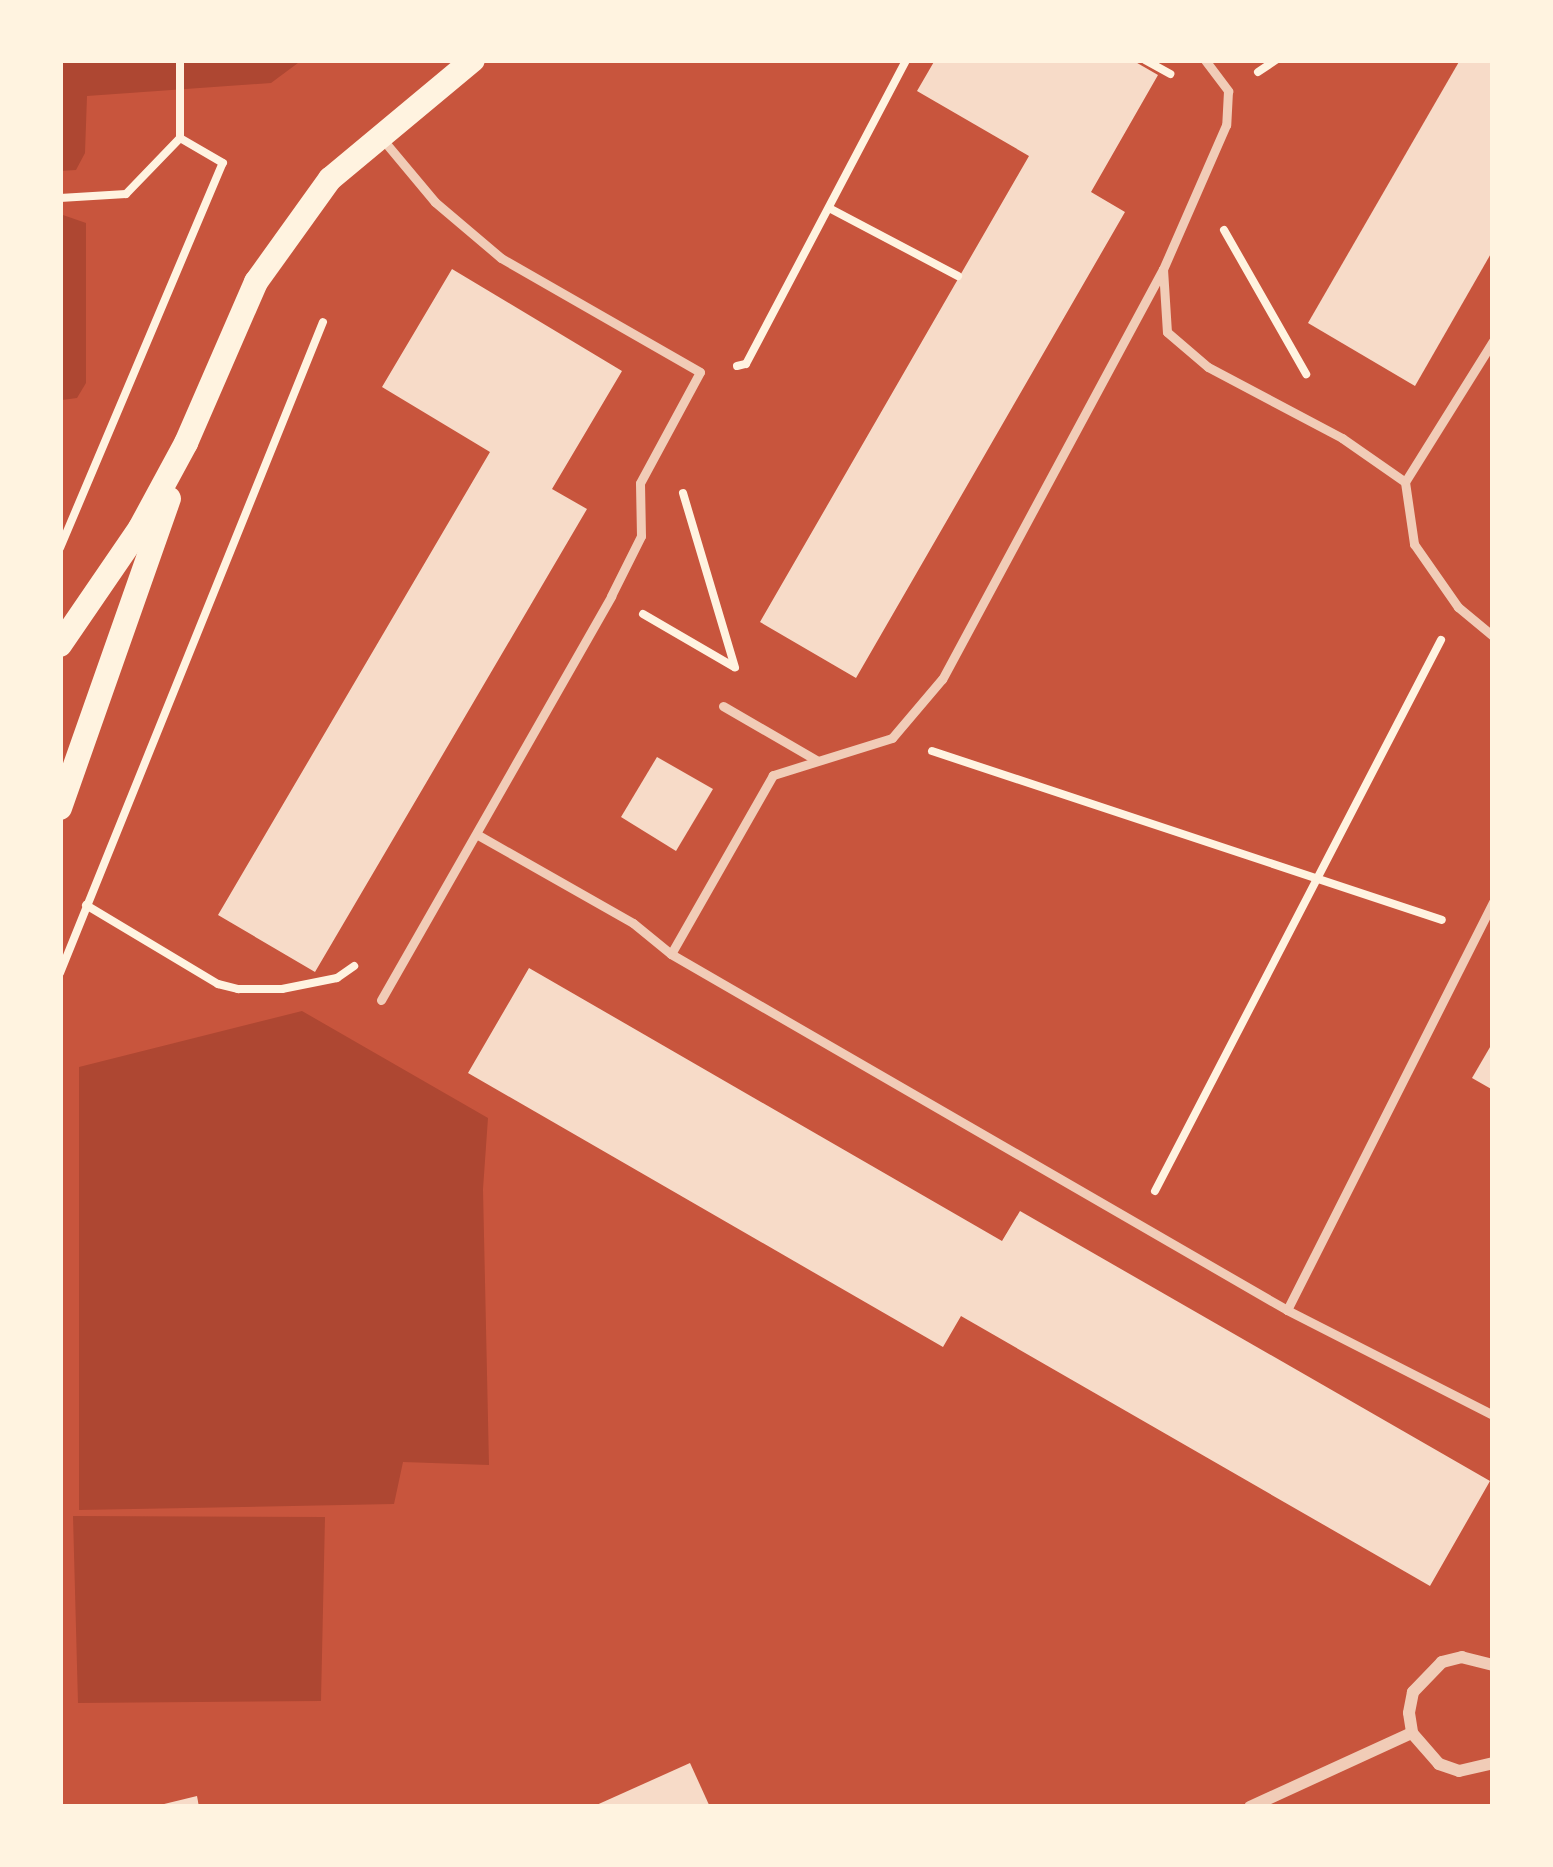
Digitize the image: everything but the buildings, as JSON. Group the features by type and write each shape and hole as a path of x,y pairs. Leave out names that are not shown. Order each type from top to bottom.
{"main road":[{"path":"60,645 140,528 186,443 256,282 330,179 473,60"},
{"path":"60,808 133,610 186,443"}],"street":[{"path":"1493,1664 1462,1657 1425,1674 1413,1692 1412,1733 1438,1764 1459,1771 1493,1763"},
{"path":"1250,1807 1412,1733"}],"lane":[{"path":"671,954 772,775 892,738 942,679 1163,268 1226,125 1228,91 1205,60"},
{"path":"381,136 435,202 501,258 700,372 640,483 641,536 611,596 381,1000"},
{"path":"1163,268 1167,332 1208,367 1342,437 1405,482"},
{"path":"1493,341 1405,482 1414,544 1459,607 1493,636"},
{"path":"724,706 816,760"},
{"path":"478,836 634,923 671,954 1137,1225 1287,1310 1493,1415"},
{"path":"1287,1310 1493,902"}],"path":[{"path":"60,197 126,194 180,138 179,60"},
{"path":"700,372 746,364 906,60"},
{"path":"60,548 223,163 180,138"},
{"path":"1199,185 1342,437"},
{"path":"829,208 958,277"},
{"path":"60,973 323,322"},
{"path":"665,434 734,667 724,706"},
{"path":"611,596 734,667"},
{"path":"1137,1225 1459,607"},
{"path":"892,738 1477,932"},
{"path":"86,905 218,983 238,988 281,989 338,978 385,944 419,934"}],"shaded area":[{"path":"60,60 302,60 271,83 87,96 85,153 76,170 60,171"},
{"path":"60,214 86,223 86,383 77,398 62,400"},
{"path":"302,1011 488,1118 483,1189 489,1465 403,1462 394,1504 79,1510 79,1067"},
{"path":"73,1516 325,1517 321,1701 78,1703"}]}
